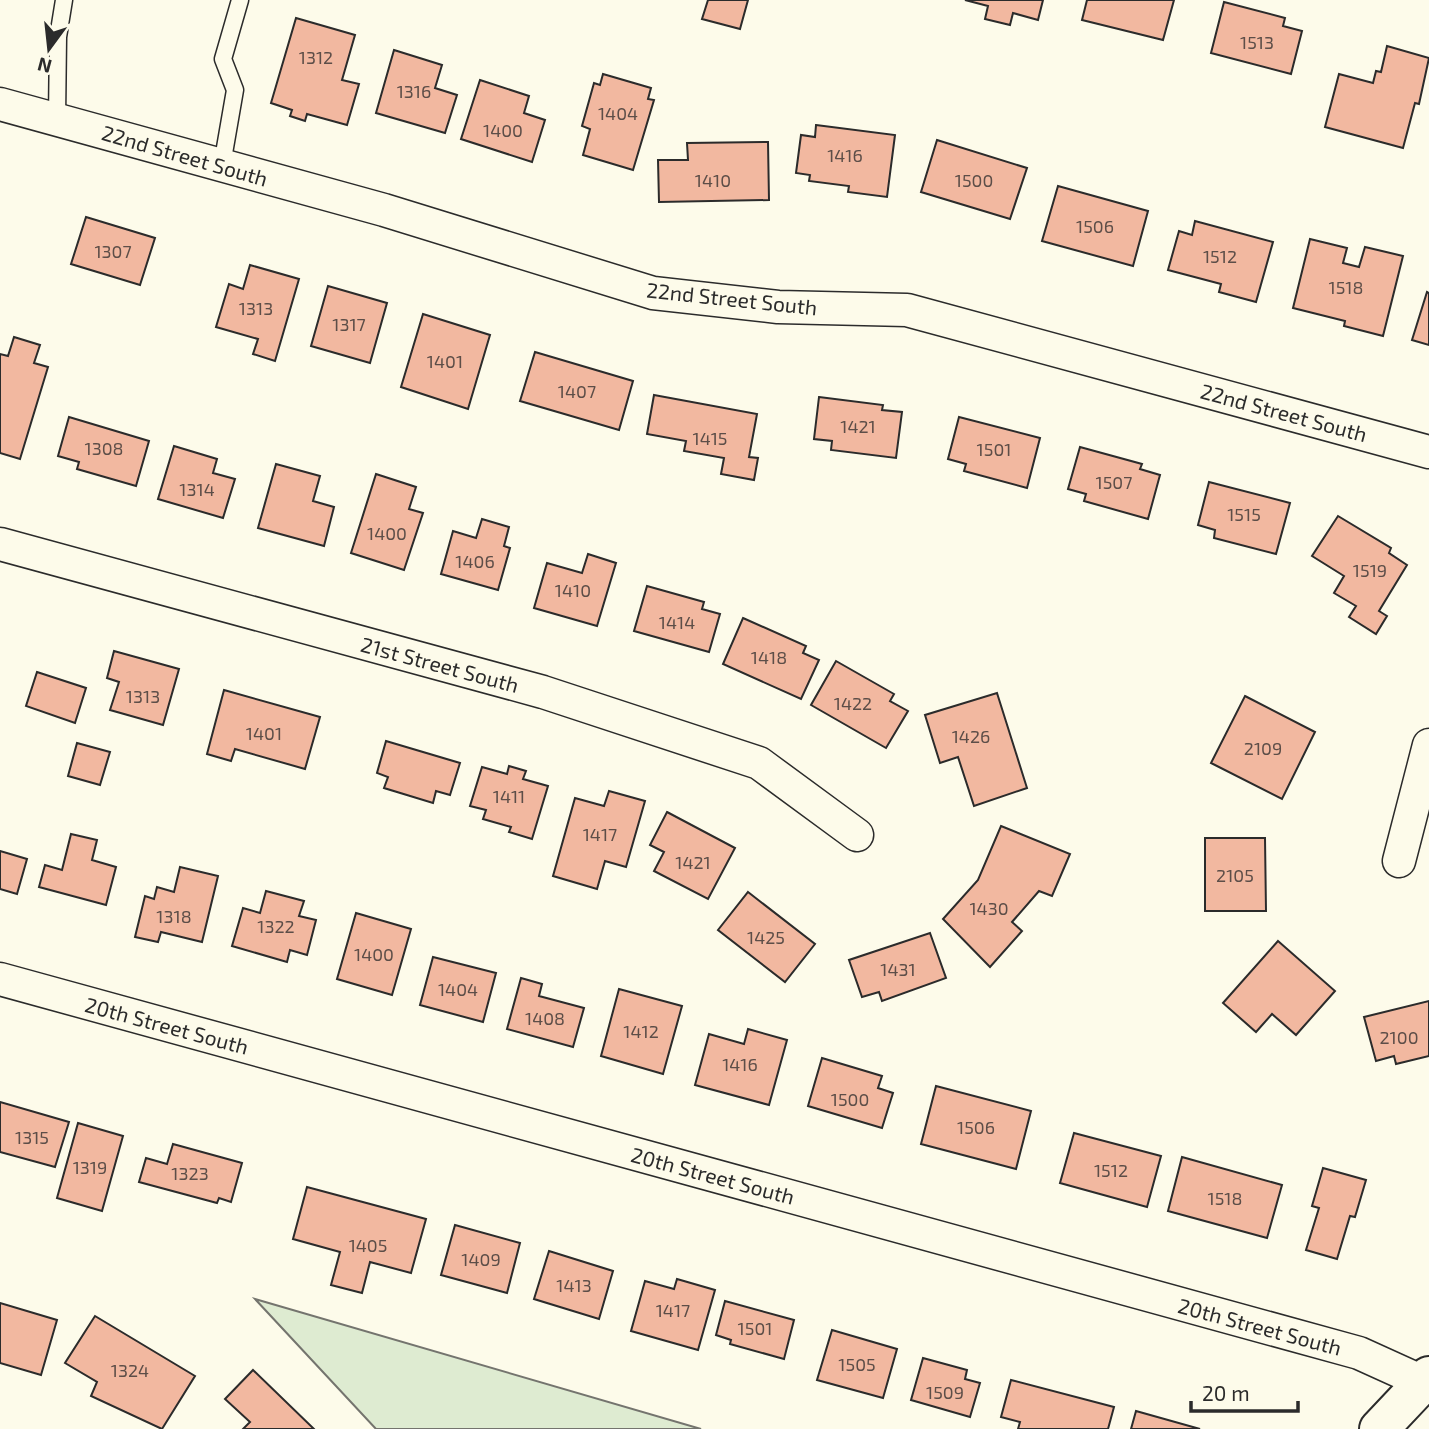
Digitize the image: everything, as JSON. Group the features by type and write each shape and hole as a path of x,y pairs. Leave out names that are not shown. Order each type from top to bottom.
{"street":[{"name":"22nd Street South","path":"0,104 384,210 653,293 778,307 907,310 1429,452"},
{"name":"21st Street South","path":"0,544 543,692 759,763 857,835"},
{"path":"1399,861 1429,745"},
{"name":"20th Street South","path":"0,979 1345,1349 1426,1379"},
{"path":"1379,1429 1426,1379"}],"lane":[{"path":"57,119 58,37 64,0"},
{"path":"222,165 235,90 223,60 240,0"}],"green space":[{"path":"255,1299 701,1429 376,1429"}],"building":[{"path":"708,0 748,0 740,29 702,19"},
{"path":"965,0 1043,0 1038,20 1013,13 1010,25 985,19 988,6"},
{"path":"1087,0 1174,0 1163,40 1082,20"},
{"path":"1224,2 1285,18 1283,26 1302,31 1291,74 1211,53"},
{"path":"296,18 355,35 342,80 359,84 347,125 307,114 305,121 290,116 292,110 271,103"},
{"path":"1387,46 1429,58 1419,104 1415,103 1403,148 1325,127 1339,74 1373,83 1376,71 1381,72"},
{"path":"394,50 442,65 435,88 457,95 445,133 376,113"},
{"path":"603,74 651,88 648,99 654,100 633,170 583,155 590,129 582,126 594,83 600,85"},
{"path":"480,80 529,96 524,113 545,120 532,162 461,139"},
{"path":"816,125 895,135 887,197 848,192 849,186 809,181 810,175 796,173 801,135 815,137"},
{"path":"937,140 1027,168 1010,219 921,192"},
{"path":"768,142 769,200 659,202 658,160 688,160 687,143"},
{"path":"1058,186 1148,211 1133,266 1042,241"},
{"path":"86,217 155,238 140,285 71,264"},
{"path":"1195,221 1273,242 1256,302 1219,292 1221,284 1168,270 1179,231 1192,235"},
{"path":"1310,239 1347,248 1343,263 1359,267 1365,247 1403,256 1383,336 1344,326 1345,321 1293,308"},
{"path":"250,265 299,279 275,361 253,354 258,339 216,327 229,284 243,289"},
{"path":"328,286 387,303 370,363 311,346"},
{"path":"1427,292 1429,293 1429,345 1412,340"},
{"path":"423,314 490,335 468,409 401,387"},
{"path":"14,337 40,345 34,363 48,367 20,459 0,453 0,354 8,356"},
{"path":"535,352 633,381 619,430 520,401"},
{"path":"654,395 757,414 749,457 758,458 754,480 721,474 724,458 684,451 686,441 647,434"},
{"path":"819,397 883,405 882,410 902,412 896,458 831,450 832,441 814,439"},
{"path":"69,417 149,441 136,486 77,469 79,462 58,456"},
{"path":"959,417 1040,438 1027,488 964,471 966,464 948,459"},
{"path":"174,446 217,459 213,473 235,479 223,518 158,499"},
{"path":"1080,447 1142,464 1140,469 1160,475 1148,519 1084,501 1086,494 1068,489"},
{"path":"276,464 320,476 313,501 334,507 324,546 258,528"},
{"path":"376,474 416,487 409,509 423,513 404,570 351,553"},
{"path":"1209,482 1290,503 1276,554 1214,538 1215,530 1198,525"},
{"path":"1338,516 1391,548 1389,553 1407,565 1379,611 1387,616 1376,634 1349,617 1356,606 1334,593 1344,576 1312,556"},
{"path":"482,519 509,527 504,546 510,548 498,590 441,574 453,531 476,538"},
{"path":"588,554 616,563 597,626 534,608 547,563 582,573"},
{"path":"647,586 704,602 702,609 720,614 709,652 634,631"},
{"path":"743,618 806,646 803,653 819,660 801,699 723,664"},
{"path":"114,651 179,669 163,725 110,710 119,682 107,678"},
{"path":"836,661 894,694 890,701 908,711 886,748 811,705"},
{"path":"37,672 86,688 75,723 26,706"},
{"path":"224,690 320,717 305,769 235,749 231,761 207,754"},
{"path":"997,693 1027,788 974,806 958,757 940,763 925,715"},
{"path":"1245,696 1315,732 1282,799 1211,763"},
{"path":"386,741 460,763 450,795 436,791 433,803 384,788 388,777 377,773"},
{"path":"77,743 110,752 100,785 68,776"},
{"path":"509,766 526,771 523,779 548,786 532,839 509,832 511,827 483,819 486,810 470,806 482,767 507,774"},
{"path":"609,791 645,801 626,867 605,861 597,889 553,876 575,798 604,806"},
{"path":"667,812 735,848 708,899 654,871 664,852 650,845"},
{"path":"1001,826 1070,854 1052,896 1039,891 1012,922 1022,931 990,967 943,919 978,880"},
{"path":"71,834 97,840 92,860 116,867 106,905 39,887 45,865 62,870"},
{"path":"1205,838 1265,838 1266,911 1205,911"},
{"path":"0,851 27,859 17,894 0,889"},
{"path":"180,867 218,876 202,942 161,932 158,942 135,937 145,896 154,899 157,887 174,892"},
{"path":"266,891 304,901 299,916 316,920 307,955 290,950 287,962 232,946 243,908 260,913"},
{"path":"748,892 815,944 785,982 718,930"},
{"path":"356,913 411,929 392,995 337,979"},
{"path":"930,933 946,978 882,1001 879,992 862,997 849,960"},
{"path":"1278,941 1335,991 1296,1035 1272,1014 1256,1032 1223,1003"},
{"path":"433,957 496,973 483,1022 420,1005"},
{"path":"521,978 542,984 539,996 584,1008 573,1047 507,1029"},
{"path":"619,989 682,1006 663,1074 601,1056"},
{"path":"1429,1001 1429,1056 1396,1064 1394,1056 1376,1061 1364,1017"},
{"path":"748,1029 787,1040 769,1105 695,1085 709,1034 744,1044"},
{"path":"822,1058 882,1076 878,1088 893,1093 882,1128 808,1106"},
{"path":"936,1086 1031,1111 1016,1169 921,1144"},
{"path":"0,1102 69,1122 55,1167 0,1152"},
{"path":"78,1123 123,1136 102,1211 57,1198"},
{"path":"1074,1133 1161,1156 1147,1207 1060,1183"},
{"path":"173,1144 242,1163 231,1202 219,1198 217,1203 139,1182 146,1158 167,1164"},
{"path":"1182,1157 1282,1185 1267,1238 1168,1211"},
{"path":"1323,1168 1366,1180 1355,1217 1350,1216 1337,1259 1306,1250 1319,1208 1312,1206"},
{"path":"307,1187 426,1219 411,1273 370,1262 362,1293 331,1285 340,1252 293,1239"},
{"path":"455,1225 520,1243 507,1293 441,1275"},
{"path":"549,1251 613,1271 599,1319 534,1299"},
{"path":"677,1279 715,1290 698,1350 631,1331 645,1281 674,1289"},
{"path":"725,1301 794,1320 784,1359 730,1344 731,1340 716,1335"},
{"path":"0,1303 57,1320 41,1375 0,1363"},
{"path":"95,1316 195,1376 162,1429 91,1396 97,1382 65,1363"},
{"path":"832,1330 897,1349 883,1398 817,1380"},
{"path":"923,1358 967,1370 965,1379 980,1383 970,1417 911,1400"},
{"path":"253,1370 314,1429 243,1429 250,1422 225,1399"},
{"path":"1011,1380 1114,1407 1108,1429 1018,1429 1020,1422 1001,1417"},
{"path":"1136,1411 1200,1429 1131,1429"}]}
